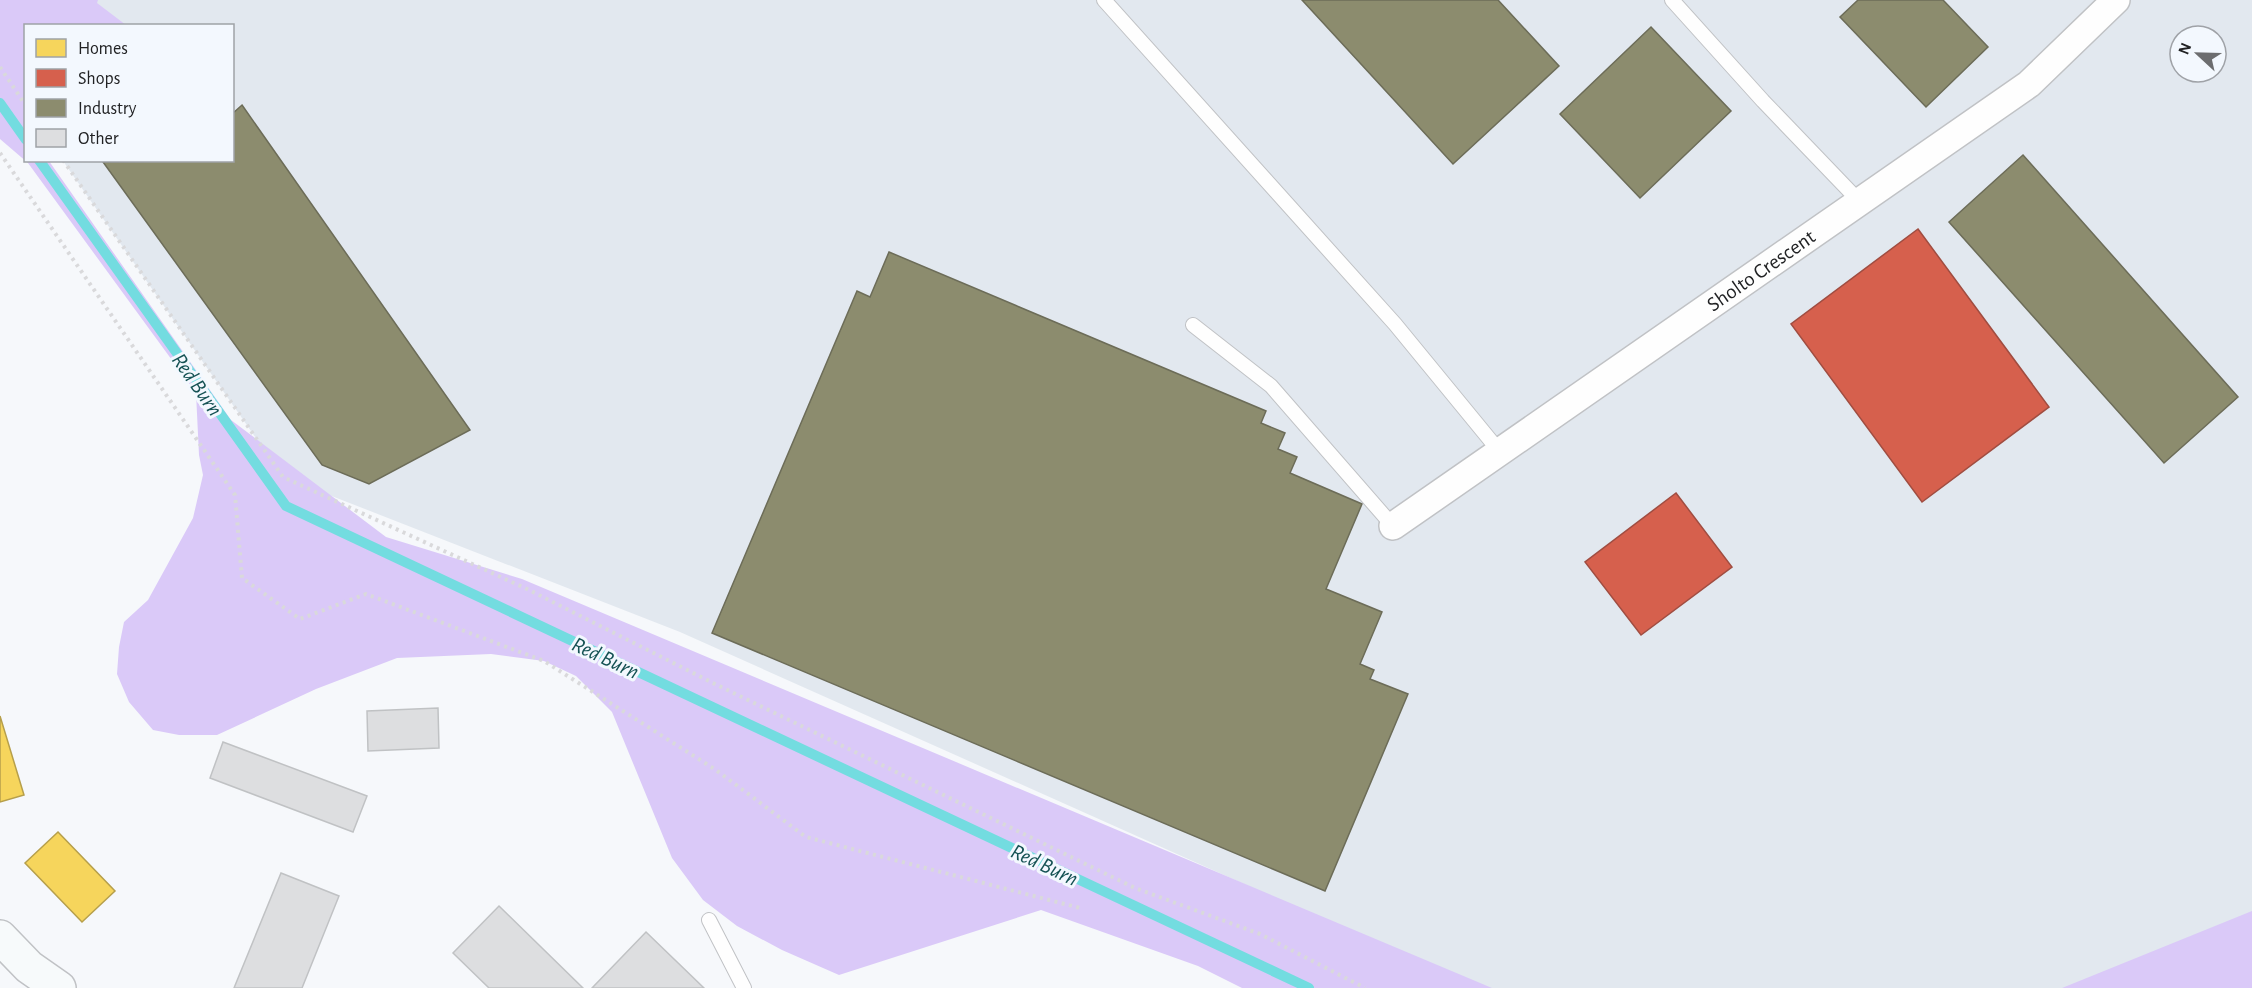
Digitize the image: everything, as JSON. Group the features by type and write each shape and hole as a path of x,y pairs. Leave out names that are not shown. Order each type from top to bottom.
{"street":[{"name":"Sholto Crescent","path":"1393,526 2029,84 2116,0"},
{"path":"0,937 29,967 60,988"}],"lane":[{"path":"1104,0 1395,324 1500,452"},
{"path":"1672,0 1763,101 1860,202"},
{"path":"1193,325 1271,386 1393,526"},
{"path":"708,920 744,988"}],"path":[{"path":"0,67 24,103"},
{"path":"0,153 235,495 242,578 300,619 366,594 544,661 716,770 806,837 1080,908"},
{"path":"64,162 283,477 529,590 713,683 1135,888 1260,933 1365,988"}],"shaded area":[{"path":"0,0 2252,0 2252,988 1477,988 680,632 283,477 64,162 234,162 234,24 24,24"},
{"path":"0,0 98,0 97,3 125,24 24,24 24,160 0,139"},
{"path":"50,162 231,420 386,537 522,579 1492,988 1242,988 1198,966 1041,910 839,975 782,950 737,926 703,900 672,858 612,712 576,676 544,661 491,654 397,658 316,689 217,735 179,735 153,730 129,702 117,674 119,647 124,622 148,600 193,518 203,475 199,455 196,393 28,163"},
{"path":"2252,911 2252,988 2062,988"}],"building: Homes":[{"path":"0,716 24,795 0,802"},
{"path":"58,832 115,891 82,922 25,863"}],"building: Shops":[{"path":"1918,229 2049,407 1922,502 1791,324"},
{"path":"1676,493 1732,567 1641,635 1585,562"}],"building: Industry":[{"path":"1302,0 1498,0 1559,66 1453,164"},
{"path":"1858,0 1943,0 1988,47 1926,107 1840,17"},
{"path":"1651,27 1731,111 1640,198 1560,114"},
{"path":"242,105 470,430 369,484 322,465 103,162 234,162 234,112"},
{"path":"2023,155 2238,397 2164,463 1949,222"},
{"path":"889,252 1266,411 1261,423 1285,433 1278,449 1297,457 1290,473 1362,504 1326,589 1382,612 1360,664 1374,670 1370,679 1408,694 1325,891 712,633 857,291 870,297"}],"building: Other":[{"path":"438,708 439,748 368,751 367,711"},
{"path":"223,742 367,796 353,832 210,778"},
{"path":"281,873 339,896 302,988 234,988"},
{"path":"499,906 583,988 489,988 453,953"},
{"path":"646,932 704,988 592,988"}],"waterway":[{"name":"Red Burn","path":"0,103 24,137"},
{"name":"Red Burn","path":"40,162 286,506 1309,988"}]}
